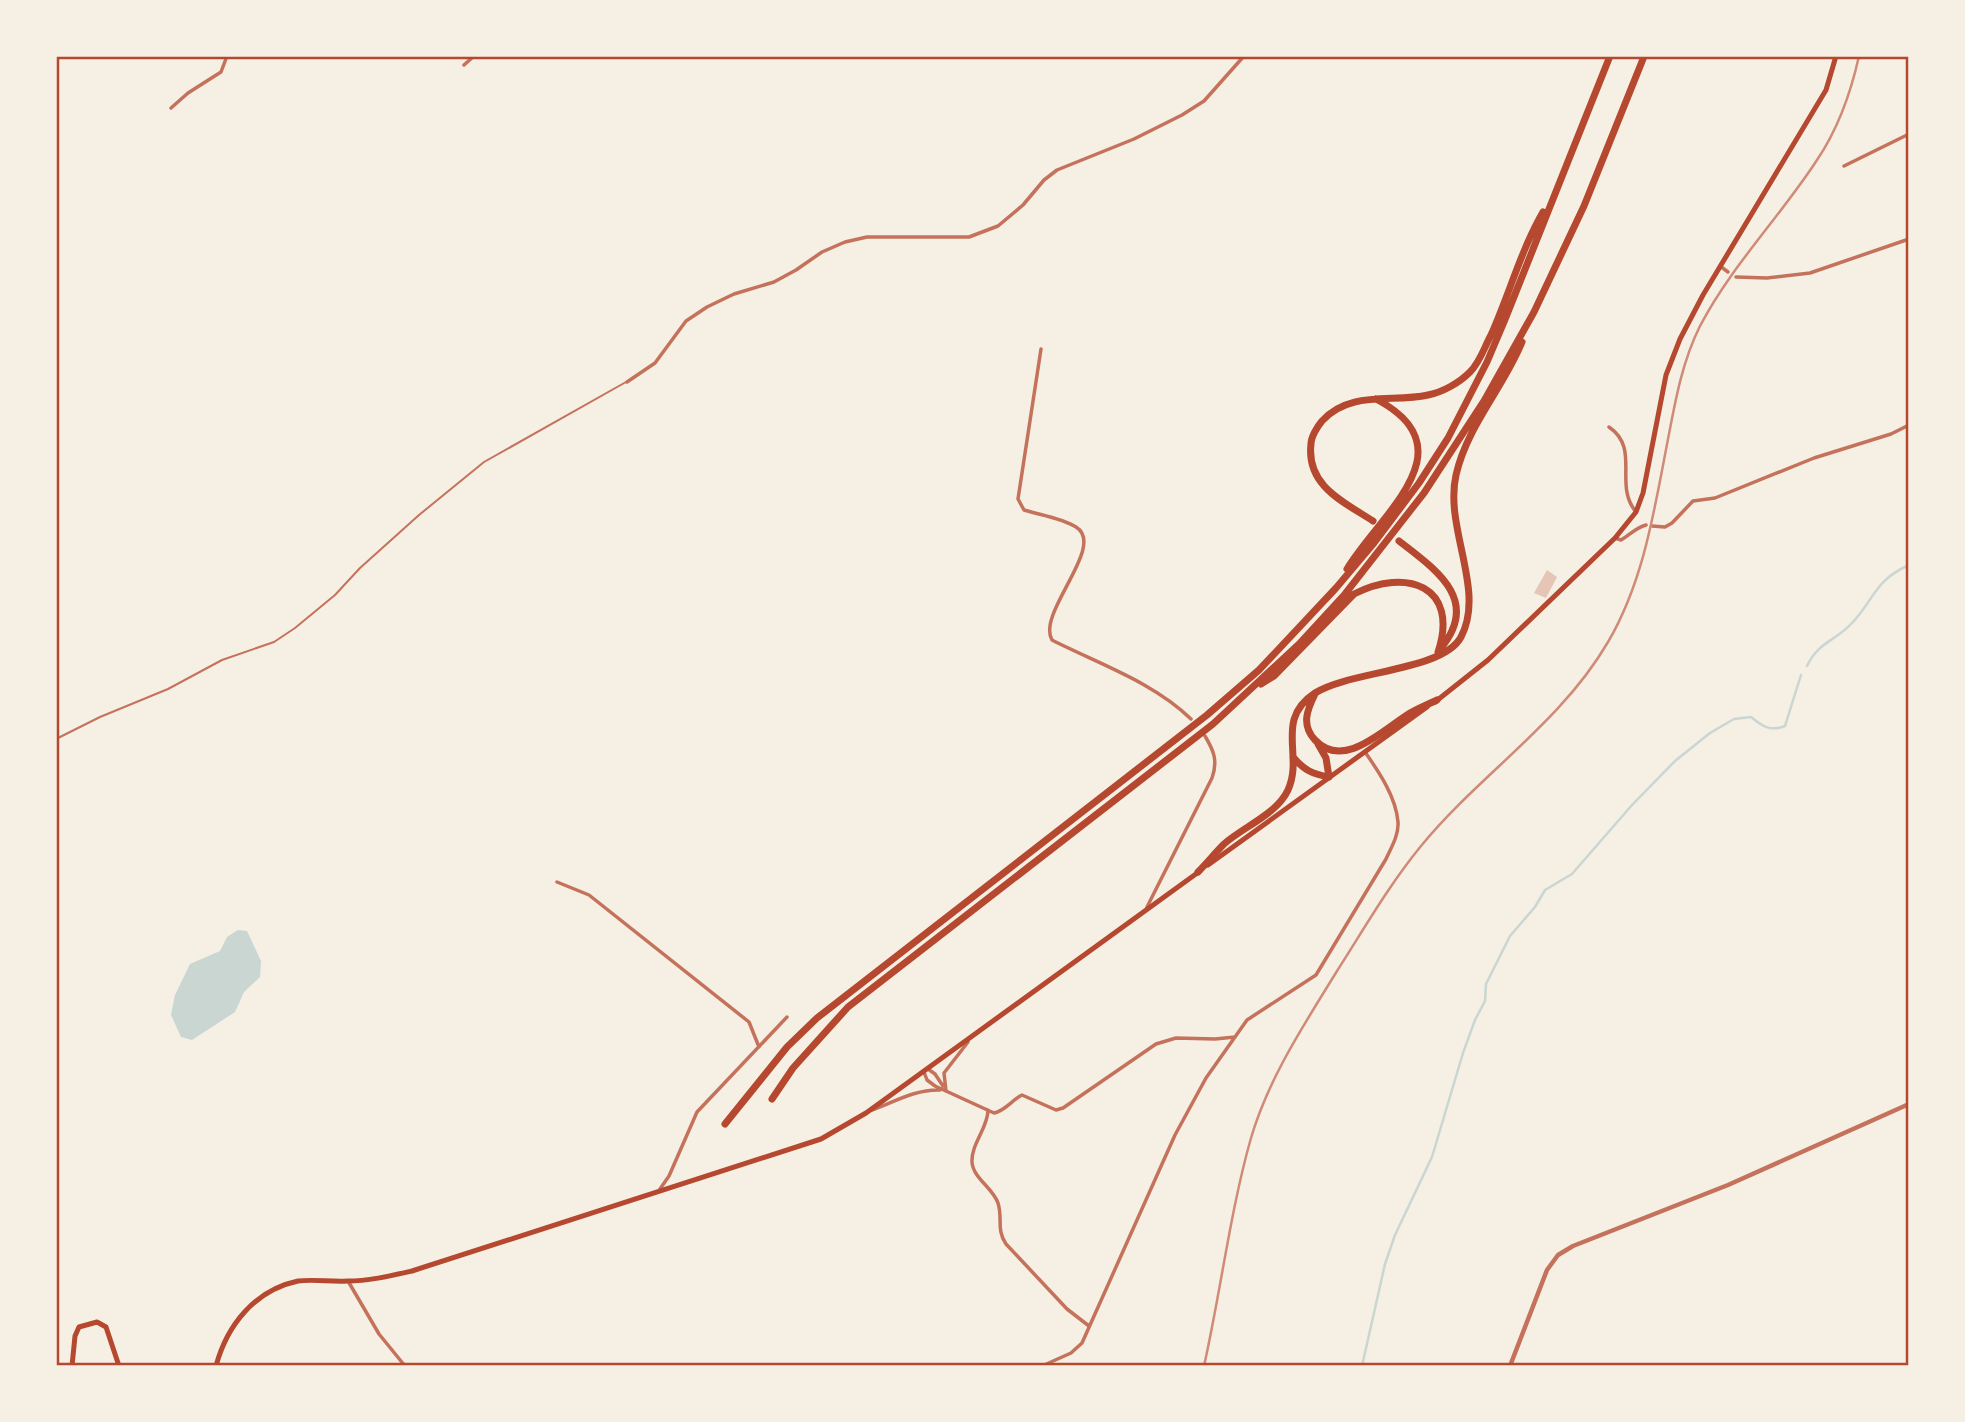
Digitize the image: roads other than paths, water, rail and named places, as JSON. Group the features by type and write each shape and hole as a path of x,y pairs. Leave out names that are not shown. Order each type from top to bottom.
{"highway":[{"path":"725,1124 786,1047 817,1018 1207,715 1259,670 1374,543 1419,483 1448,438 1487,362 1610,56"},
{"path":"1199,872 1224,844 1278,804 1286,793 1293,774 1291,728 1294,715 1304,702 1330,685 1429,658 1452,648 1460,639 1469,599 1467,573 1453,511 1455,483 1463,451 1518,352 1584,206 1643,59"},
{"path":"1373,522 1327,491 1315,478 1310,460 1311,441 1320,423 1330,412 1343,404 1434,393 1442,391 1468,374 1477,364 1538,221 1555,193"},
{"path":"772,1099 793,1068 848,1007 1213,724 1246,695 1336,604 1409,513 1484,401 1534,312"},
{"path":"1336,588 1355,555 1403,493 1417,466 1415,433 1396,410 1375,399"},
{"path":"1399,541 1438,572 1451,590 1455,602 1453,629 1438,652 1429,658"},
{"path":"1246,695 1274,676 1354,594 1381,583 1406,581 1436,598 1441,606 1444,627 1438,652"},
{"path":"1293,757 1303,769 1314,775 1329,777 1326,758 1306,726 1308,708 1315,693"},
{"path":"1318,743 1331,749 1354,748 1410,712 1437,700"}],"main road":[{"path":"216,1366 233,1326 261,1297 287,1284 301,1281 376,1279 412,1271 821,1139 866,1113 1437,700 1488,660 1615,538 1636,512 1643,493 1666,375 1680,339 1720,266 1826,90 1836,56"},
{"path":"72,1366 75,1336 79,1327 97,1322 106,1327 120,1366"}],"street":[{"path":"171,108 188,93 221,72 227,56"},
{"path":"464,65 474,56"},
{"path":"627,382 654,363 686,321 707,307 734,294 774,282 834,247 867,237 969,237 998,226 1057,170 1134,139 1204,101 1244,56"},
{"path":"1844,166 1909,134"},
{"path":"1736,277 1767,278 1810,273 1909,239"},
{"path":"1720,266 1728,272"},
{"path":"1041,349 1018,499 1024,510 1077,527 1085,540 1051,622 1049,636 1052,640 1146,686 1175,704 1191,719"},
{"path":"1652,526 1665,527 1672,523 1693,501 1714,498 1853,444 1891,434 1909,425"},
{"path":"1609,427 1623,440 1626,494 1629,505 1636,512"},
{"path":"1615,538 1621,540 1637,527 1646,525"},
{"path":"1144,912 1216,767 1215,753 1205,736"},
{"path":"1042,1366 1071,1353 1082,1343 1175,1135 1206,1078 1247,1020 1316,975 1394,843 1398,822 1388,792 1365,752"},
{"path":"557,882 589,895 749,1022 759,1047"},
{"path":"657,1194 669,1176 697,1112 787,1017"},
{"path":"946,1091 944,1073 949,1063 985,1026"},
{"path":"925,1069 930,1083 994,1113 1001,1112 1022,1095 1056,1111 1156,1044 1176,1038 1235,1037"},
{"path":"925,1069 940,1080 946,1091"},
{"path":"866,1113 920,1091 946,1091"},
{"path":"1510,1366 1547,1270 1558,1255 1573,1246 1728,1185 1909,1104"},
{"path":"988,1110 972,1162 977,1175 998,1203 999,1234 1067,1309 1090,1326"},
{"path":"348,1281 379,1334 405,1366"}],"lane":[{"path":"56,739 100,717 168,689 222,660 274,642 335,595 360,568 419,515 485,462 627,382"}],"waterway":[{"path":"1807,666 1822,646 1853,622 1889,577 1909,565"},
{"path":"1362,1366 1385,1264 1395,1235 1432,1157 1463,1053 1485,1001 1486,984 1510,936 1535,907 1545,890 1572,874 1632,805 1675,761 1710,733 1734,719 1751,717 1766,727 1785,726 1801,675"}],"railway":[{"path":"1204,1366 1244,1166 1251,1138 1277,1073 1337,971 1409,861 1444,820 1567,698 1608,642 1621,618 1640,567 1677,393 1694,339 1727,282 1825,148 1843,110 1859,56"}]}
